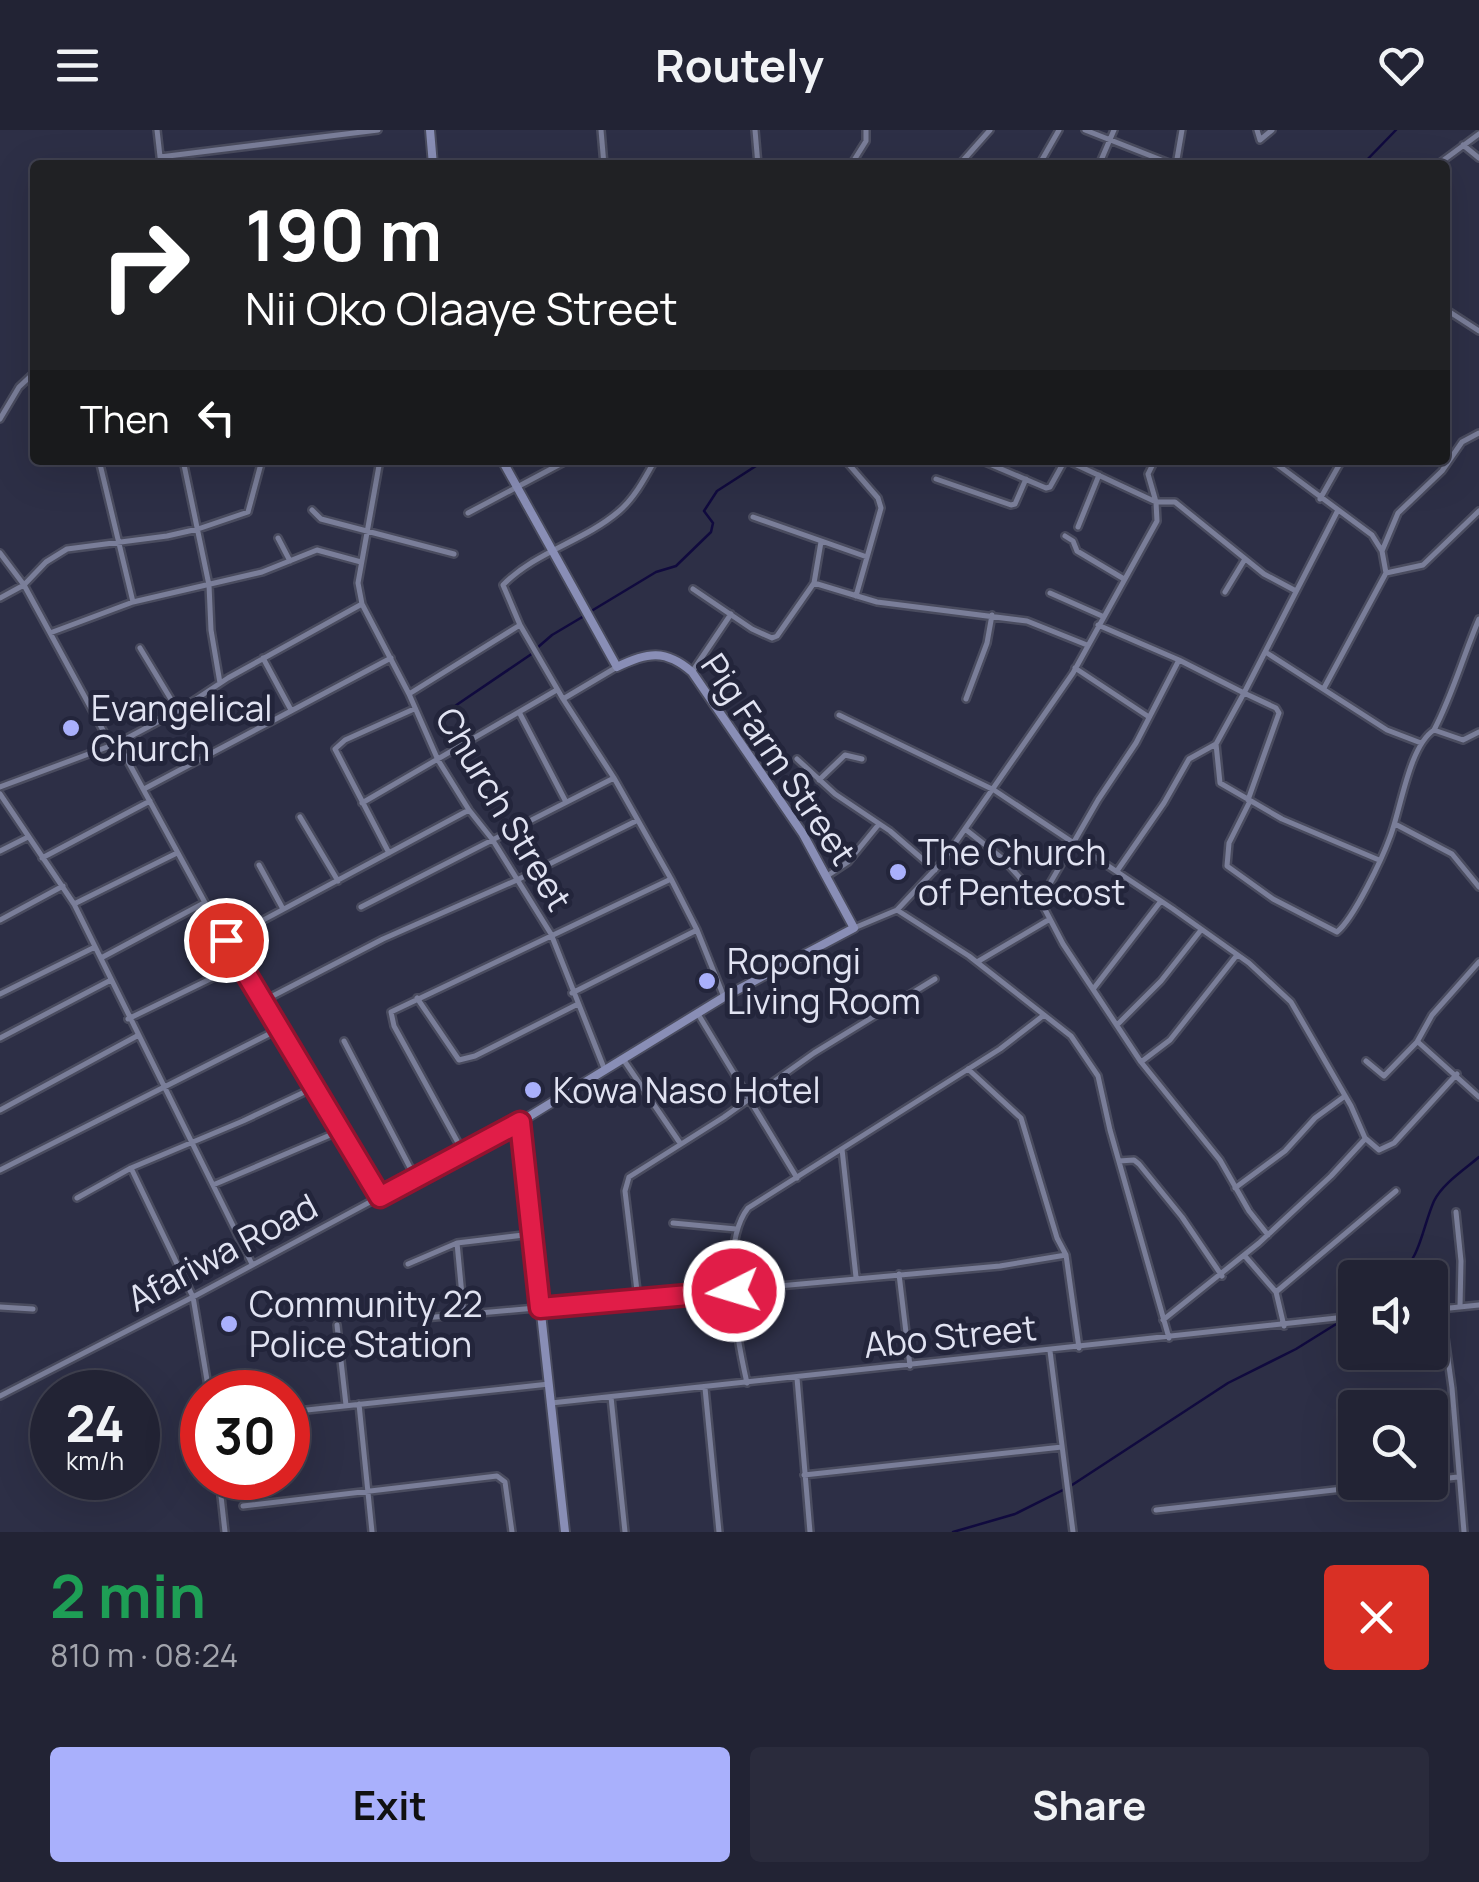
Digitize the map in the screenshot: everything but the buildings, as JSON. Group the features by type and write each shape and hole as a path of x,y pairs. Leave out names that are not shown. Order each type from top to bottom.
{"street":[{"path":"157,130 160,160"},
{"path":"167,160 378,130"},
{"path":"430,130 433,160"},
{"path":"601,130 604,160"},
{"path":"754,130 757,160"},
{"path":"866,130 866,141"},
{"path":"966,160 990,130"},
{"path":"1042,160 1059,130"},
{"path":"1085,130 1162,160"},
{"path":"1101,160 1114,130"},
{"path":"1176,160 1182,130"},
{"path":"1256,130 1260,140 1272,130"},
{"path":"854,160 876,131"},
{"path":"1444,160 1479,134"},
{"path":"1463,145 1479,158"},
{"path":"1450,312 1479,330"},
{"path":"0,419 4,405 30,377"},
{"path":"1450,459 1462,442 1479,433"},
{"path":"100,465 133,602"},
{"path":"184,465 209,584 211,630 220,683"},
{"path":"0,598 24,585 46,562 67,549 198,529 248,512 261,465"},
{"name":"Church Street","path":"379,465 358,583 362,604 438,760 551,934 604,1068"},
{"path":"505,465 617,667"},
{"path":"468,513 559,465"},
{"path":"652,465 618,512 504,585 555,691 614,778 670,879 697,930 724,997"},
{"path":"849,465 878,498 881,508 856,596"},
{"path":"992,465 1050,488 1062,465"},
{"path":"1076,465 1156,502 1176,502 1264,574 1296,590"},
{"path":"565,1532 520,1122 724,997 854,928 897,910 935,870 965,830 1075,668 1158,521 1148,474 1152,465"},
{"path":"1277,465 1372,535 1382,551 1386,573 1324,688"},
{"path":"1320,499 1339,465"},
{"path":"1382,551 1398,513 1446,465"},
{"path":"1078,527 1099,475"},
{"path":"936,479 1010,505 1015,504 1026,479"},
{"path":"312,510 320,519 454,554"},
{"path":"1386,573 1423,566 1479,511"},
{"path":"1117,871 1190,759 1216,744 1267,653 1337,512"},
{"path":"753,517 867,557"},
{"path":"1066,536 1077,551 1124,579"},
{"path":"278,538 290,561"},
{"path":"693,590 772,638 814,583 821,542"},
{"path":"50,633 133,602 252,575 322,549 361,562"},
{"path":"0,553 24,585 114,744 144,789 239,965 380,1197"},
{"path":"1226,592 1245,559"},
{"path":"814,583 913,608 1027,622 1087,645"},
{"path":"1050,592 1102,616"},
{"path":"252,1264 74,904 0,790 114,744 362,604"},
{"path":"692,672 730,614"},
{"path":"966,700 987,644 992,615"},
{"path":"1098,625 1276,708 1279,714 1249,801 1229,843 1227,866 1273,899 1332,931 1342,929 1348,920 1395,824 1421,743 1434,730 1452,696 1479,619"},
{"path":"409,694 520,625"},
{"path":"140,648 178,711"},
{"name":"Pig Farm Street","path":"563,699 617,667 652,653 667,654 692,672 780,797 854,928"},
{"path":"1267,653 1387,730 1421,743"},
{"path":"263,658 291,710"},
{"path":"144,789 390,658"},
{"path":"1040,900 1150,717 1179,660"},
{"path":"1075,668 1150,717"},
{"path":"362,803 555,691"},
{"path":"389,853 336,756 337,745 414,708"},
{"path":"519,712 566,802"},
{"path":"839,715 994,790 1237,955 1290,1002 1346,1096 1366,1138 1379,1150 1394,1143 1457,1074"},
{"path":"1434,730 1455,740 1479,732"},
{"path":"1216,744 1220,783 1282,820 1378,860"},
{"path":"818,780 845,755 862,758"},
{"path":"797,759 818,780 935,870"},
{"path":"361,908 614,778"},
{"path":"42,858 150,802"},
{"path":"226,940 468,810"},
{"path":"300,817 338,880"},
{"path":"262,1002 382,939 517,880 636,821"},
{"path":"827,876 848,862 879,824"},
{"path":"1395,824 1447,850 1479,887"},
{"path":"965,830 1003,860 1040,900 1063,944 1141,1062 1220,1160 1268,1235"},
{"path":"0,851 28,837"},
{"path":"74,904 178,853"},
{"path":"259,865 284,910"},
{"path":"462,1150 394,1026 391,1012 670,879"},
{"path":"0,920 63,886"},
{"path":"1094,988 1162,901"},
{"path":"101,958 205,902"},
{"path":"897,910 976,962 1071,1036 1098,1076 1169,1338"},
{"path":"976,962 1050,918"},
{"path":"572,993 697,930"},
{"path":"1117,1026 1201,930"},
{"path":"0,994 96,947"},
{"path":"1141,1062 1170,1040 1237,955"},
{"path":"1366,1061 1384,1076 1418,1042 1432,1016 1479,962"},
{"path":"128,1019 239,965"},
{"path":"638,1299 626,1183 644,1166 748,1100 814,1052 935,979"},
{"path":"0,1038 110,980"},
{"path":"417,998 459,1060 475,1056 578,1004"},
{"path":"697,1013 797,1178"},
{"path":"747,1383 732,1246 748,1208 968,1069 1044,1014"},
{"path":"0,1170 279,1029"},
{"path":"0,1110 138,1036"},
{"path":"344,1041 415,1177"},
{"path":"1418,1042 1479,1096"},
{"path":"622,1058 680,1143"},
{"path":"968,1069 1021,1118 1066,1255 1080,1348"},
{"path":"77,1198 131,1168 313,1088"},
{"path":"1236,1188 1284,1151 1314,1118 1346,1096"},
{"name":"Afariwa Road","path":"0,1396 193,1298 520,1122"},
{"path":"213,1185 342,1130"},
{"path":"1163,1320 1268,1235 1366,1138"},
{"path":"842,1149 856,1277"},
{"path":"1119,1161 1134,1160 1140,1164 1222,1276"},
{"path":"131,1168 193,1298 205,1370"},
{"path":"1276,1292 1396,1191"},
{"path":"1456,1212 1460,1306"},
{"path":"673,1223 736,1229"},
{"path":"408,1264 457,1243 532,1234"},
{"path":"457,1243 464,1316"},
{"path":"424,1318 1000,1266 1066,1255"},
{"path":"1244,1255 1276,1292 1284,1326"},
{"path":"899,1274 910,1366"},
{"path":"1448,1308 1479,1305"},
{"path":"0,1307 33,1309"},
{"name":"Abo Street","path":"551,1403 1338,1317"},
{"path":"337,1325 346,1406"},
{"path":"1050,1351 1073,1532"},
{"path":"1448,1370 1464,1532"},
{"path":"797,1378 810,1532"},
{"path":"310,1410 549,1384"},
{"path":"704,1388 718,1532"},
{"path":"611,1397 624,1532"},
{"path":"359,1404 372,1532"},
{"path":"804,1474 1062,1447"},
{"path":"243,1506 497,1476 505,1482 512,1532"},
{"path":"1448,1478 1458,1477"},
{"path":"1156,1510 1338,1487"},
{"path":"222,1500 226,1532"}],"waterway":[{"path":"1367,160 1396,130"},
{"path":"593,610 656,572 676,566 711,532 713,523 704,511 717,491 757,465"},
{"path":"537,648 584,616"},
{"path":"452,708 533,653"},
{"path":"1412,1260 1438,1195 1479,1157"},
{"path":"953,1532 1015,1514 1069,1487 1228,1383 1338,1323"}],"place":[{"name":"Evangelical Church","path":"71,728"},
{"name":"The Church of Pentecost","path":"898,872"},
{"name":"Ropongi Living Room","path":"707,981"},
{"name":"Kowa Naso Hotel","path":"533,1090"},
{"name":"Community 22 Police Station","path":"229,1324"}],"route":[{"path":"226,940 380,1197 520,1122 540,1308 734,1291"}]}
